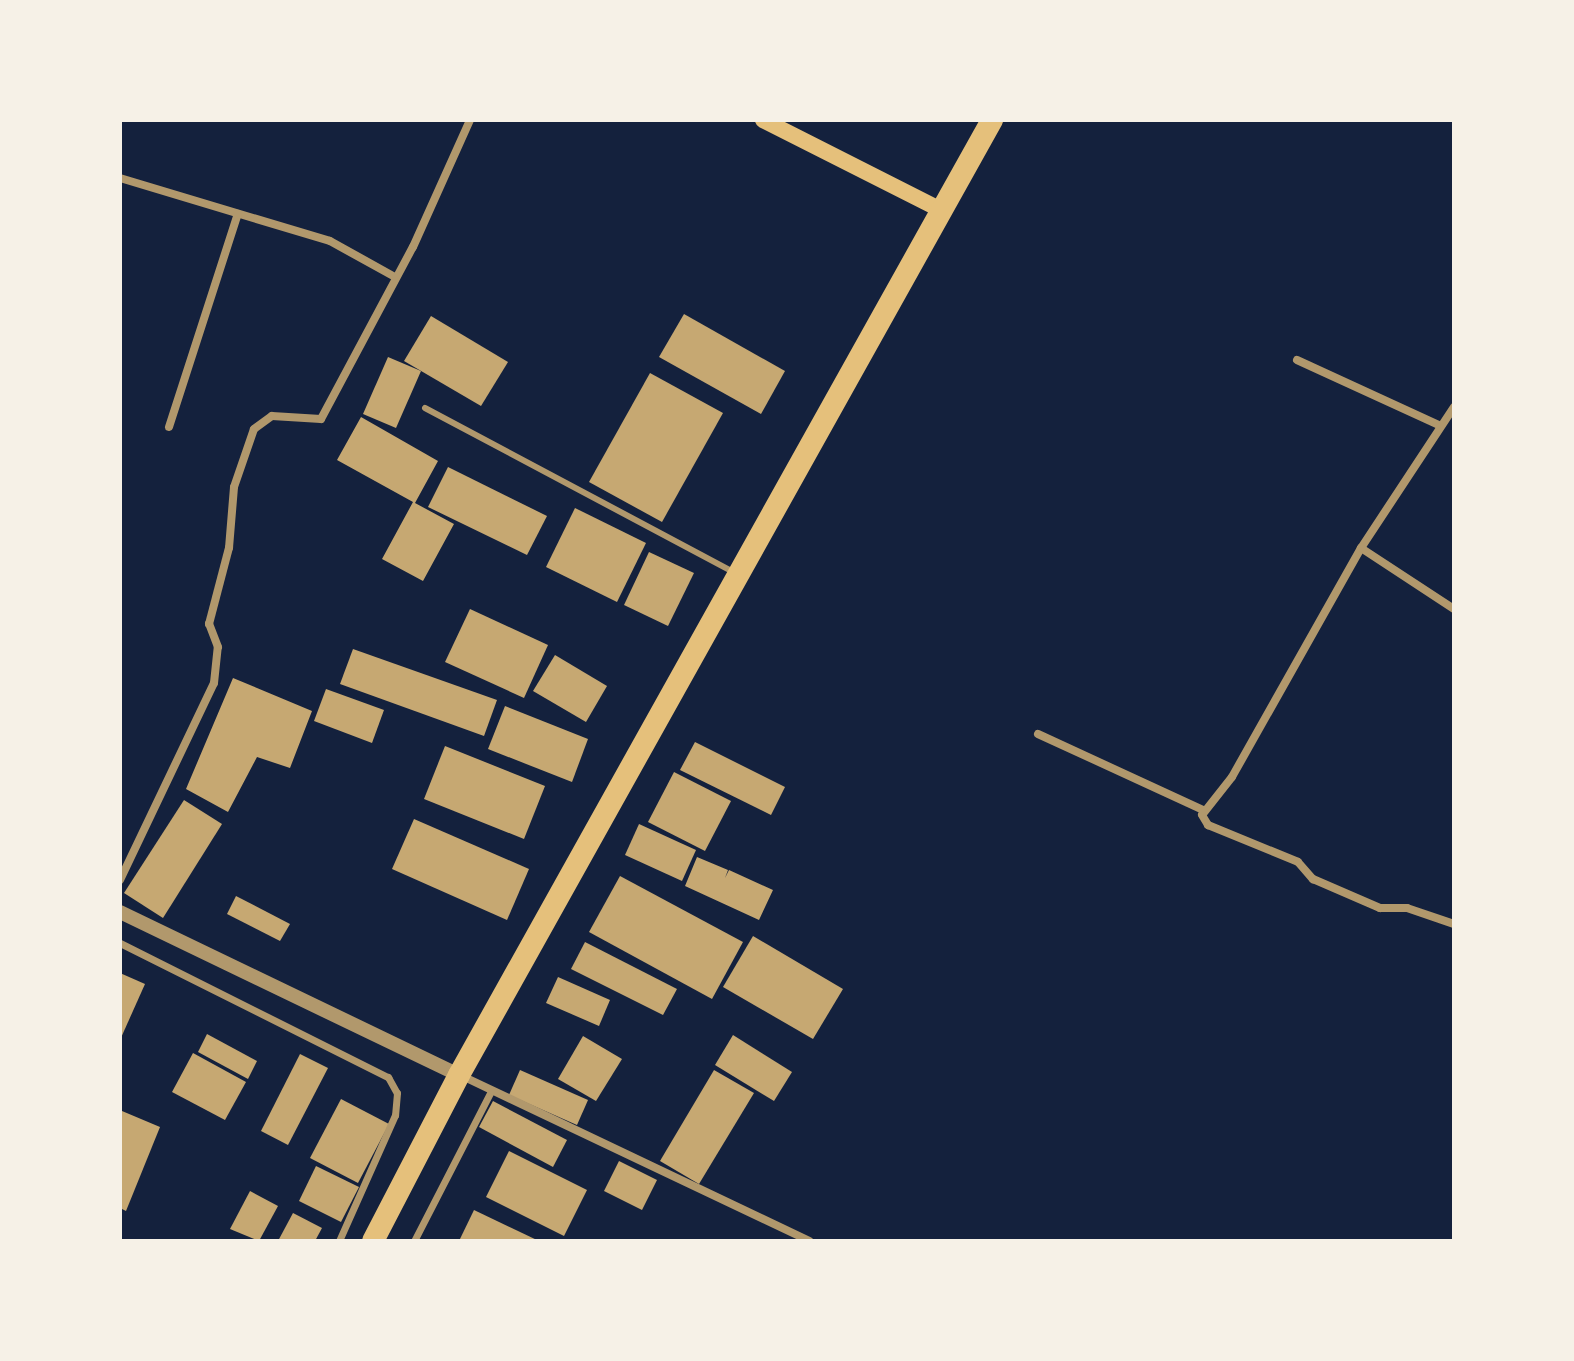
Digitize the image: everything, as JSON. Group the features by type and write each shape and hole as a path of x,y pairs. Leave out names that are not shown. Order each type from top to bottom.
{"highway":[{"path":"373,1241 459,1075 939,209 992,120"}],"main road":[{"path":"763,120 939,209"}],"street":[{"path":"120,880 214,683 218,647 209,624 229,548 234,487 254,429 272,416 321,419 395,277 470,120"},
{"path":"120,178 330,241 395,277"},
{"path":"169,427 238,214"},
{"path":"1297,360 1441,426"},
{"path":"1203,810 1232,777 1361,548 1454,407"},
{"path":"1361,548 1454,609"},
{"path":"1038,734 1203,810 1208,825 1298,862 1313,879 1380,908 1407,908 1454,924"},
{"path":"120,912 810,1241"},
{"path":"120,943 388,1077 397,1093 395,1115 339,1241"},
{"path":"414,1241 491,1091"}],"lane":[{"path":"425,408 737,573"}],"building":[{"path":"684,314 785,371 761,414 659,357"},
{"path":"431,316 508,362 481,406 404,361"},
{"path":"388,357 421,371 396,428 363,414"},
{"path":"650,373 723,413 662,522 589,482"},
{"path":"361,417 438,461 415,503 454,524 423,581 382,559 413,502 337,460"},
{"path":"448,467 547,516 527,555 428,507"},
{"path":"575,508 646,543 617,602 546,567"},
{"path":"649,552 694,573 668,626 624,605"},
{"path":"470,609 548,645 524,698 445,662"},
{"path":"353,649 497,700 484,736 340,684"},
{"path":"555,655 607,686 586,722 533,691"},
{"path":"233,678 312,711 290,768 257,757 228,812 186,789"},
{"path":"326,689 384,710 372,743 314,721"},
{"path":"505,706 588,739 572,782 488,749"},
{"path":"695,742 785,787 771,815 680,770"},
{"path":"445,746 545,786 524,839 424,799"},
{"path":"674,772 731,801 705,851 648,822"},
{"path":"184,800 222,824 163,918 124,893"},
{"path":"414,819 529,869 507,920 392,869"},
{"path":"639,824 696,850 682,881 625,855"},
{"path":"697,857 728,870 725,878 729,870 773,890 759,920 685,886"},
{"path":"620,876 743,942 712,999 589,932"},
{"path":"236,896 290,924 280,941 227,914"},
{"path":"753,936 843,989 813,1039 723,987"},
{"path":"585,942 677,989 663,1015 571,969"},
{"path":"120,973 145,984 120,1040"},
{"path":"558,977 610,1000 599,1026 546,1003"},
{"path":"207,1034 257,1061 248,1079 198,1052"},
{"path":"733,1035 792,1072 774,1101 715,1065"},
{"path":"583,1036 622,1059 596,1101 558,1079"},
{"path":"193,1053 246,1082 225,1120 172,1092"},
{"path":"300,1054 328,1068 288,1145 261,1131"},
{"path":"520,1070 588,1100 577,1125 509,1095"},
{"path":"714,1070 754,1093 699,1184 660,1161"},
{"path":"341,1099 389,1124 358,1183 310,1158"},
{"path":"493,1101 567,1140 553,1167 479,1127"},
{"path":"122,1111 160,1127 126,1211 120,1208"},
{"path":"509,1151 587,1190 564,1236 486,1197"},
{"path":"619,1161 657,1180 642,1210 604,1191"},
{"path":"316,1166 359,1187 341,1222 299,1201"},
{"path":"250,1191 278,1206 259,1241 230,1229"},
{"path":"474,1210 539,1241 459,1241"},
{"path":"293,1213 322,1228 315,1241 278,1241"}]}
